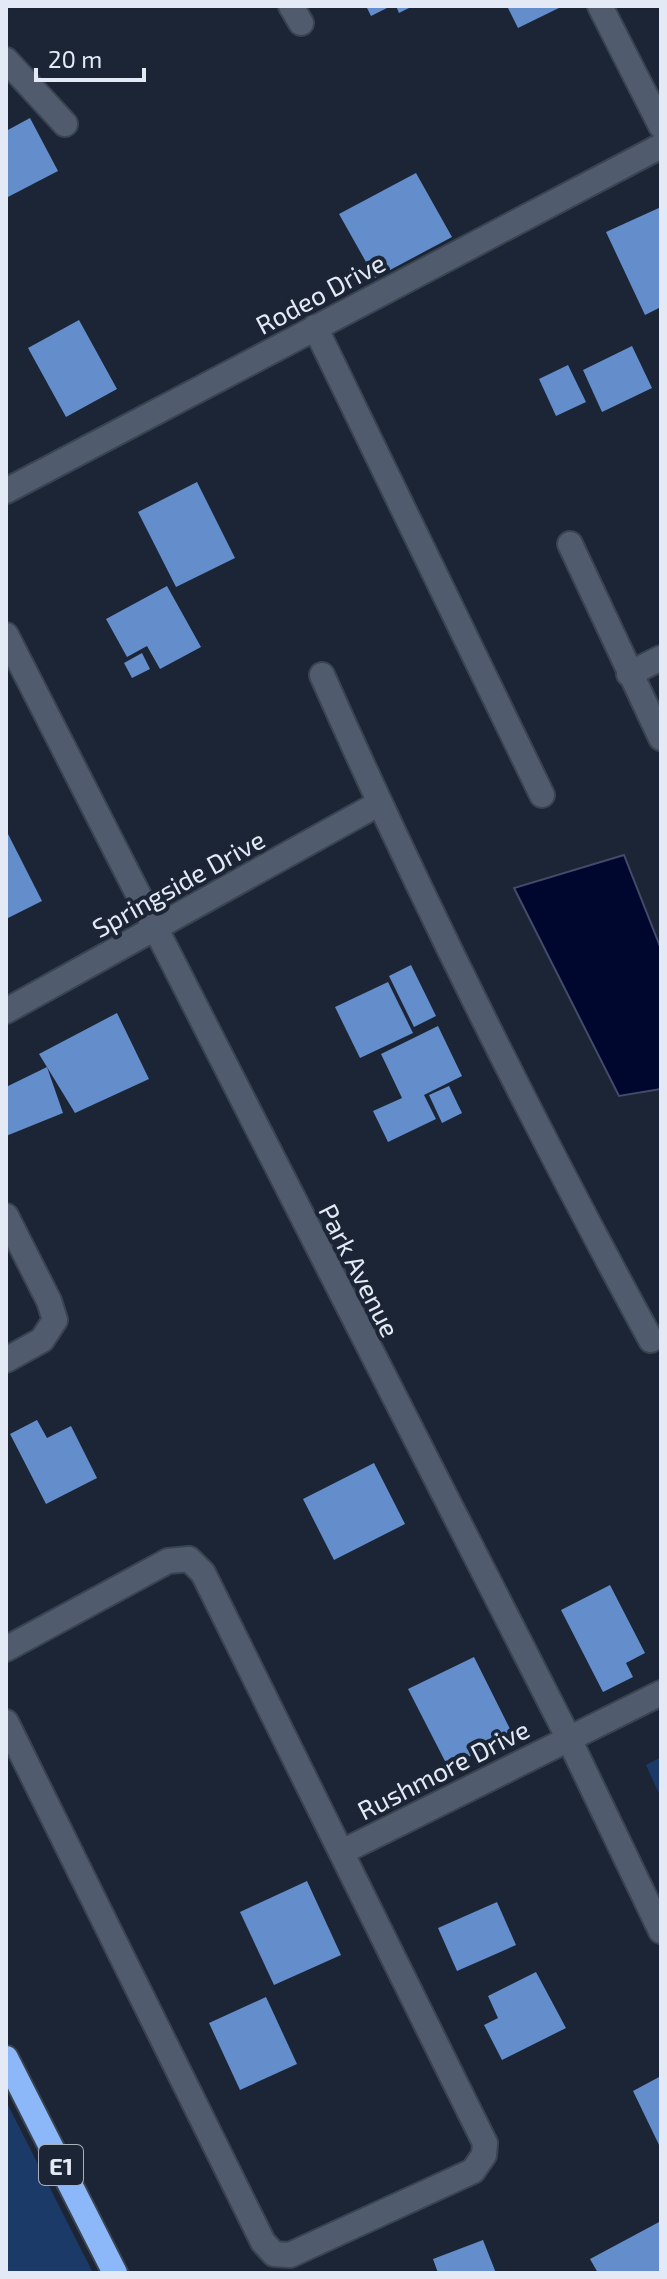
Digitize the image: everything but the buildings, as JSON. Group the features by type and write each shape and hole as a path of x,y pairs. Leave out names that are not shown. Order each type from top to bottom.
{"highway":[{"name":"E1","path":"6,2058 115,2273"}],"street":[{"path":"600,6 661,126"},
{"path":"6,60 65,124"},
{"name":"Rodeo Drive","path":"6,491 661,146"},
{"path":"315,327 542,795"},
{"path":"570,544 661,738"},
{"name":"Park Avenue","path":"6,635 153,929 568,1737 661,1931"},
{"path":"629,674 661,658"},
{"path":"322,675 378,804 586,1221 651,1340"},
{"name":"Springside Drive","path":"6,1011 378,804"},
{"path":"6,1216 49,1301 55,1320 42,1340 6,1360"},
{"path":"6,1649 168,1561 189,1559 203,1573 344,1851 485,2143 484,2155 473,2171 290,2255 274,2254 263,2242 6,1722"},
{"name":"Rushmore Drive","path":"344,1851 661,1693"}],"shaded area":[{"path":"624,855 661,949 661,1089 619,1096 514,888"},
{"path":"661,1757 661,1798 646,1765"},
{"path":"6,2101 93,2273 9,2273 6,2266"}]}
